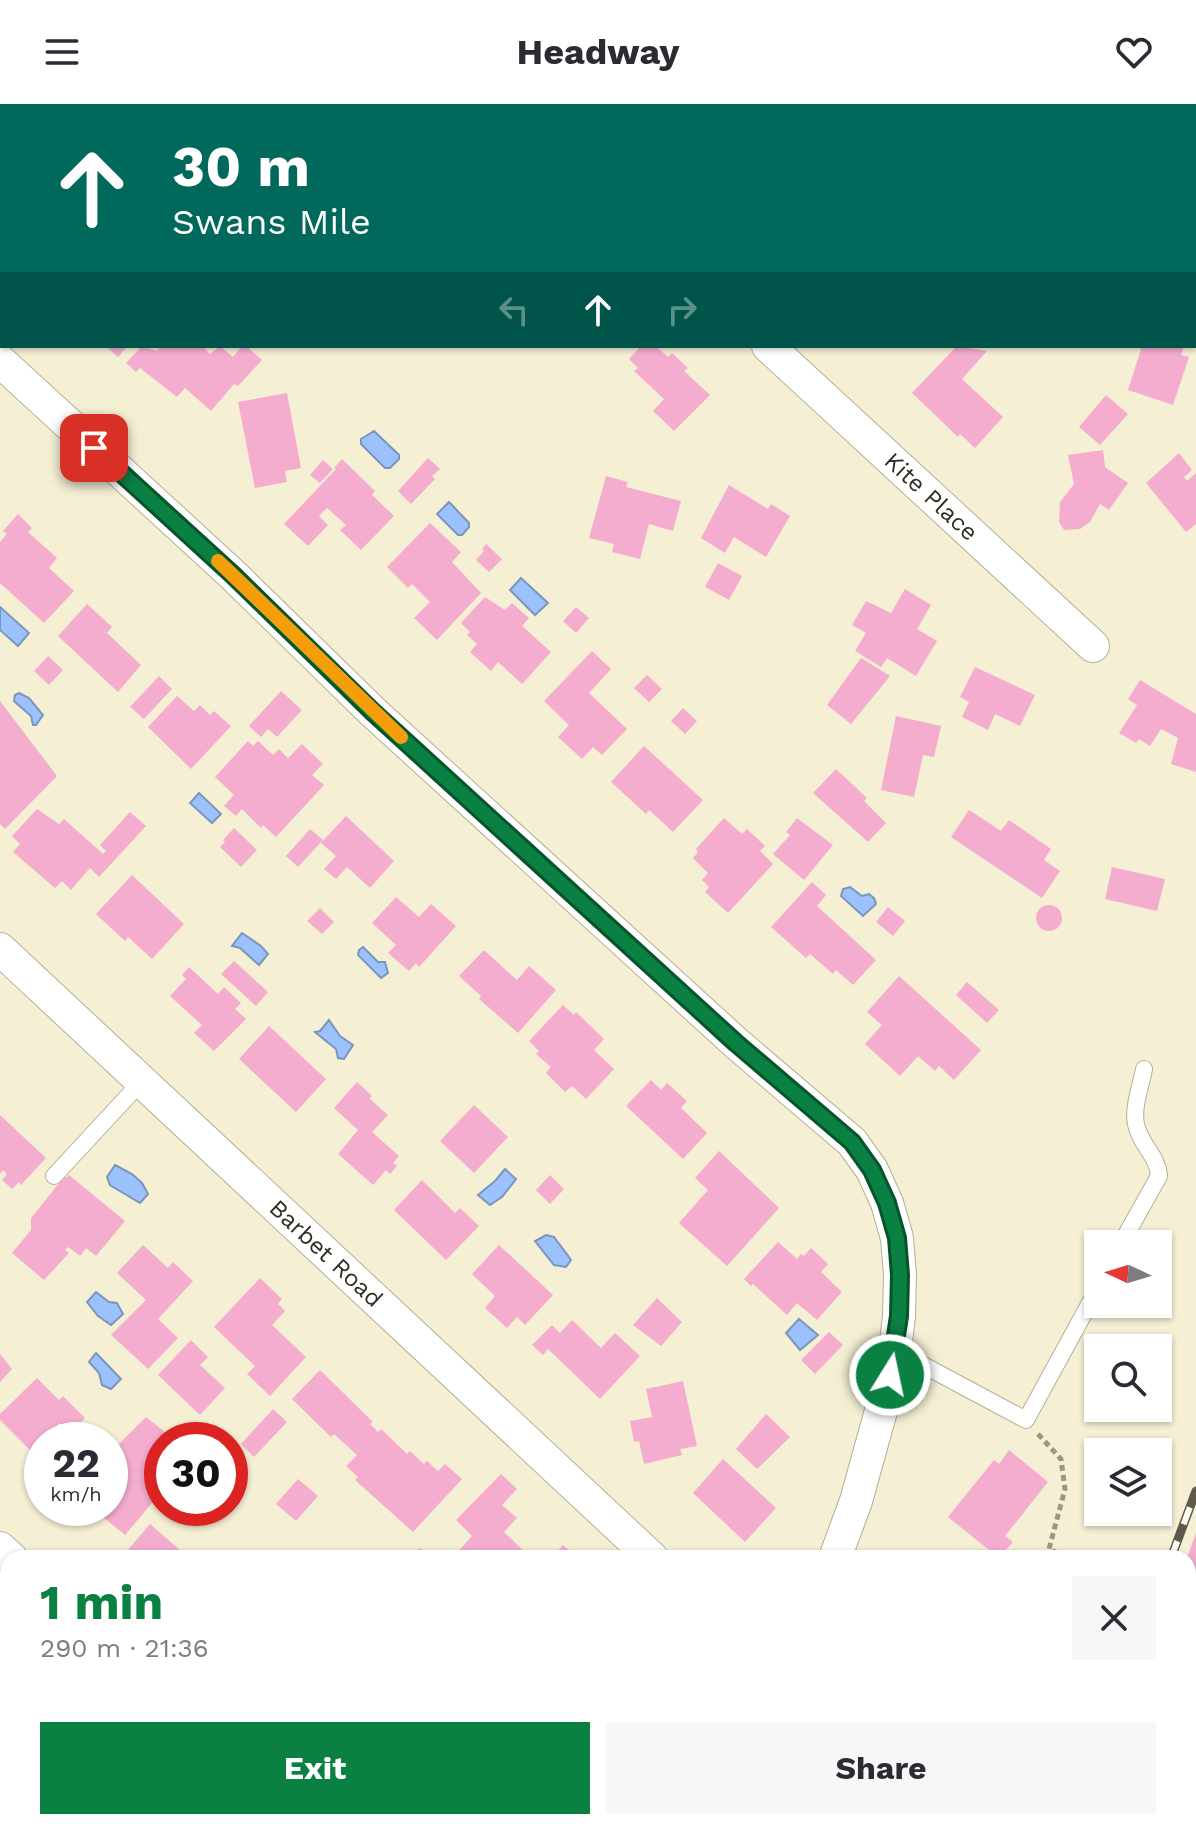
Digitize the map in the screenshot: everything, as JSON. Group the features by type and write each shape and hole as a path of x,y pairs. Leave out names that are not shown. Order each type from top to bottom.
{"street":[{"name":"Kite Place","path":"770,348 1093,646"},
{"path":"0,361 233,575 373,712 736,1043 852,1142 872,1170 887,1203 897,1238 900,1275 895,1350 856,1501 838,1550"},
{"name":"Barbet Road","path":"0,949 643,1550"}],"lane":[{"path":"1129,1230 1159,1176 1158,1165 1137,1129 1135,1116 1144,1069"},
{"path":"54,1176 142,1081"},
{"path":"895,1350 1026,1420 1084,1314"}],"path":[{"path":"1026,1420 1061,1459 1065,1489 1051,1550"}],"water":[{"path":"374,431 399,455 390,468 385,468 361,444 361,439"},
{"path":"449,502 469,523 462,535 458,535 437,514"},
{"path":"521,578 548,603 535,615 510,590"},
{"path":"0,607 29,633 18,646 0,630"},
{"path":"19,693 29,698 43,715 36,725 14,701"},
{"path":"199,793 221,814 212,823 190,803"},
{"path":"850,887 862,896 869,894 874,898 876,904 863,916 841,896 843,889"},
{"path":"242,933 268,954 259,965 240,948 232,946"},
{"path":"363,947 378,962 385,962 388,973 381,978 358,955"},
{"path":"329,1020 340,1036 353,1045 344,1059 338,1058 336,1049 315,1032 320,1031"},
{"path":"115,1165 142,1183 148,1194 140,1203 110,1185 107,1177"},
{"path":"505,1169 516,1179 502,1197 490,1205 478,1195"},
{"path":"546,1235 554,1237 571,1260 566,1267 554,1265 535,1241"},
{"path":"96,1292 109,1302 117,1303 123,1314 111,1325 98,1316 87,1302"},
{"path":"799,1319 818,1335 800,1350 786,1333"},
{"path":"96,1353 121,1379 111,1389 102,1385 99,1373 89,1362"}],"building":[{"path":"107,348 126,348 118,357"},
{"path":"140,348 157,351 159,348 204,348 210,354 222,348 233,357 240,348 248,348 262,360 238,386 234,384 211,411 185,388 177,397 140,368 136,372 126,363"},
{"path":"639,348 658,348 668,357 672,353 688,368 684,371 710,395 674,431 653,411 664,399 634,371 638,368 629,359"},
{"path":"955,348 987,351 962,379 1003,417 975,448 960,434 958,437 912,393"},
{"path":"1141,348 1183,348 1181,355 1189,357 1173,405 1128,390"},
{"path":"287,393 301,468 285,471 287,482 255,488 238,402"},
{"path":"1106,395 1128,414 1100,445 1079,427"},
{"path":"1103,450 1105,467 1128,483 1109,510 1100,504 1090,522 1080,529 1064,530 1059,522 1060,502 1074,484 1068,455"},
{"path":"1179,453 1192,470 1184,477 1187,481 1196,473 1196,524 1186,532 1146,483"},
{"path":"428,458 440,469 432,476 435,479 411,504 398,491"},
{"path":"342,459 375,491 372,495 394,516 361,550 340,530 346,525 327,508 319,516 328,525 308,546 284,524"},
{"path":"323,460 333,469 320,483 310,475"},
{"path":"606,476 628,482 626,487 681,501 673,531 649,524 640,559 612,552 614,544 589,538"},
{"path":"729,485 768,509 771,504 790,516 766,557 734,537 725,553 701,538"},
{"path":"18,514 32,528 28,532 57,558 49,568 74,591 44,623 0,583 0,542 7,534 3,531"},
{"path":"430,523 461,552 452,562 481,593 437,640 414,618 430,602 412,584 408,588 387,567"},
{"path":"486,544 502,559 489,572 476,560"},
{"path":"718,563 742,576 729,600 705,587"},
{"path":"905,589 931,605 917,629 937,641 916,676 887,658 881,667 855,651 866,633 852,625 866,601 891,613"},
{"path":"485,597 505,610 512,603 529,618 522,626 551,652 522,684 498,662 491,671 470,652 477,644 467,635 470,632 461,623"},
{"path":"87,604 112,627 107,633 141,665 118,692 58,636"},
{"path":"576,607 589,618 576,633 563,621"},
{"path":"592,651 611,669 589,693 627,729 602,755 593,747 582,759 558,737 569,725 544,701"},
{"path":"48,656 63,670 49,685 34,671"},
{"path":"861,658 890,676 851,724 827,705"},
{"path":"975,667 1035,695 1020,726 995,714 988,730 962,717 969,702 960,697"},
{"path":"647,675 662,689 649,702 634,688"},
{"path":"159,676 172,689 144,719 130,707"},
{"path":"1140,680 1196,714 1196,772 1171,764 1178,738 1161,729 1150,746 1139,739 1136,743 1119,733 1137,705 1128,699"},
{"path":"281,691 302,710 277,737 268,729 261,737 249,726"},
{"path":"177,696 194,711 200,705 210,715 214,711 231,726 191,769 148,727"},
{"path":"0,701 57,776 5,829 0,824"},
{"path":"683,708 697,721 685,734 671,721"},
{"path":"896,716 941,726 934,757 923,755 914,797 881,790"},
{"path":"248,741 253,746 258,741 273,755 279,749 288,758 302,744 323,764 312,775 324,785 276,837 263,825 261,828 242,809 236,816 224,806 234,795 215,777"},
{"path":"644,746 703,800 673,832 649,810 646,814 611,782"},
{"path":"836,769 867,798 864,801 886,823 868,842 813,793"},
{"path":"37,809 59,824 64,819 103,854 106,851 100,845 130,812 146,826 99,877 90,868 71,890 62,881 55,888 13,852 20,844 12,836"},
{"path":"969,810 1001,831 1009,820 1051,849 1044,860 1060,871 1042,898 951,837"},
{"path":"346,816 394,861 370,888 347,867 336,879 324,869 336,856 321,843"},
{"path":"724,818 742,834 747,829 765,846 760,851 773,864 728,913 705,892 709,887 702,880 708,873 693,858 698,852 696,849"},
{"path":"797,818 833,845 804,880 773,854 790,835 786,832"},
{"path":"234,828 257,850 241,867 220,847"},
{"path":"310,829 323,840 298,867 286,856"},
{"path":"1112,867 1165,879 1157,911 1105,899"},
{"path":"132,875 184,924 152,959 128,937 125,941 96,914"},
{"path":"812,882 826,895 817,906 876,960 853,985 836,970 833,974 810,954 806,958 771,927"},
{"path":"396,897 419,917 431,904 456,926 419,967 416,963 409,971 388,953 396,945 372,923"},
{"path":"1049,905 1058,909 1062,918 1058,927 1049,931 1040,927 1036,918 1040,909"},
{"path":"888,907 905,921 893,936 876,922"},
{"path":"320,908 334,922 322,934 307,921"},
{"path":"484,950 517,980 529,966 556,990 518,1033 479,999 481,996 459,976"},
{"path":"234,961 268,992 256,1006 221,974"},
{"path":"189,967 218,994 224,987 241,1003 235,1009 246,1019 214,1051 194,1033 202,1025 170,996 186,979 182,975"},
{"path":"899,976 981,1050 954,1080 939,1066 935,1071 918,1056 900,1076 865,1044 882,1025 867,1012"},
{"path":"967,982 999,1010 987,1023 956,995"},
{"path":"563,1005 574,1015 576,1012 604,1039 594,1050 614,1069 586,1099 572,1086 565,1092 546,1073 551,1067 536,1054 539,1051 529,1041"},
{"path":"269,1026 326,1079 296,1112 239,1059"},
{"path":"651,1080 661,1090 667,1083 687,1101 681,1108 707,1133 683,1159 626,1106"},
{"path":"357,1082 388,1115 372,1132 399,1156 393,1163 397,1166 390,1174 386,1170 373,1185 338,1154 358,1130 334,1108"},
{"path":"474,1105 508,1137 474,1173 440,1141"},
{"path":"0,1115 46,1158 21,1185 19,1182 12,1189 2,1180 7,1174 3,1170 0,1174"},
{"path":"719,1151 779,1208 727,1266 679,1223 708,1190 695,1178"},
{"path":"69,1175 125,1221 96,1256 86,1248 80,1256 68,1247 65,1250 69,1253 44,1280 12,1253 31,1230 31,1218 64,1177"},
{"path":"550,1175 564,1189 550,1204 536,1190"},
{"path":"422,1180 455,1213 460,1208 479,1226 446,1260 394,1210"},
{"path":"778,1242 797,1259 811,1248 828,1264 821,1272 842,1292 817,1320 797,1303 787,1315 744,1279"},
{"path":"143,1245 168,1268 173,1262 193,1281 158,1319 178,1338 148,1369 111,1335 146,1300 117,1273"},
{"path":"499,1245 553,1295 525,1325 517,1317 507,1328 485,1308 495,1296 472,1274"},
{"path":"260,1278 282,1299 278,1304 285,1311 272,1325 306,1357 270,1396 247,1374 255,1366 214,1327"},
{"path":"657,1298 682,1322 661,1346 633,1325"},
{"path":"572,1320 601,1348 615,1333 640,1356 600,1399 548,1349 543,1355 532,1345 552,1325 560,1333"},
{"path":"829,1332 843,1345 815,1374 801,1360"},
{"path":"191,1340 208,1357 200,1365 225,1388 200,1415 158,1375"},
{"path":"0,1354 12,1369 0,1382"},
{"path":"320,1370 373,1422 370,1424 378,1432 381,1429 407,1454 410,1451 424,1464 427,1461 438,1471 445,1464 462,1479 413,1532 355,1480 358,1477 346,1466 357,1455 334,1434 331,1437 292,1399"},
{"path":"37,1378 59,1400 63,1396 85,1418 81,1422 24,1422 24,1444 0,1420 0,1414"},
{"path":"683,1381 697,1446 680,1449 682,1455 644,1464 639,1441 634,1442 630,1421 652,1417 646,1389"},
{"path":"273,1409 287,1422 254,1457 248,1451 248,1436"},
{"path":"766,1414 790,1437 757,1469 736,1449"},
{"path":"146,1417 152,1422 144,1422 144,1512 125,1535 114,1526 128,1526 128,1435"},
{"path":"1009,1450 1048,1482 1005,1536 1013,1542 1006,1550 989,1550 948,1517 994,1460 999,1464"},
{"path":"723,1459 776,1508 745,1542 693,1493"},
{"path":"501,1474 517,1489 502,1505 517,1518 504,1532 523,1550 459,1550 472,1536 456,1520"},
{"path":"298,1479 318,1496 296,1521 276,1504"},
{"path":"148,1526 152,1526 180,1550 128,1550"},
{"path":"1196,1533 1196,1550 1190,1550"}],"railway":[{"path":"1174,1550 1196,1491"}],"slow traffic":[{"path":"218,561 401,737"}],"route":[{"path":"94,448 233,575 373,712 736,1043 852,1142 872,1170 887,1203 897,1238 899,1316 890,1375"}]}
